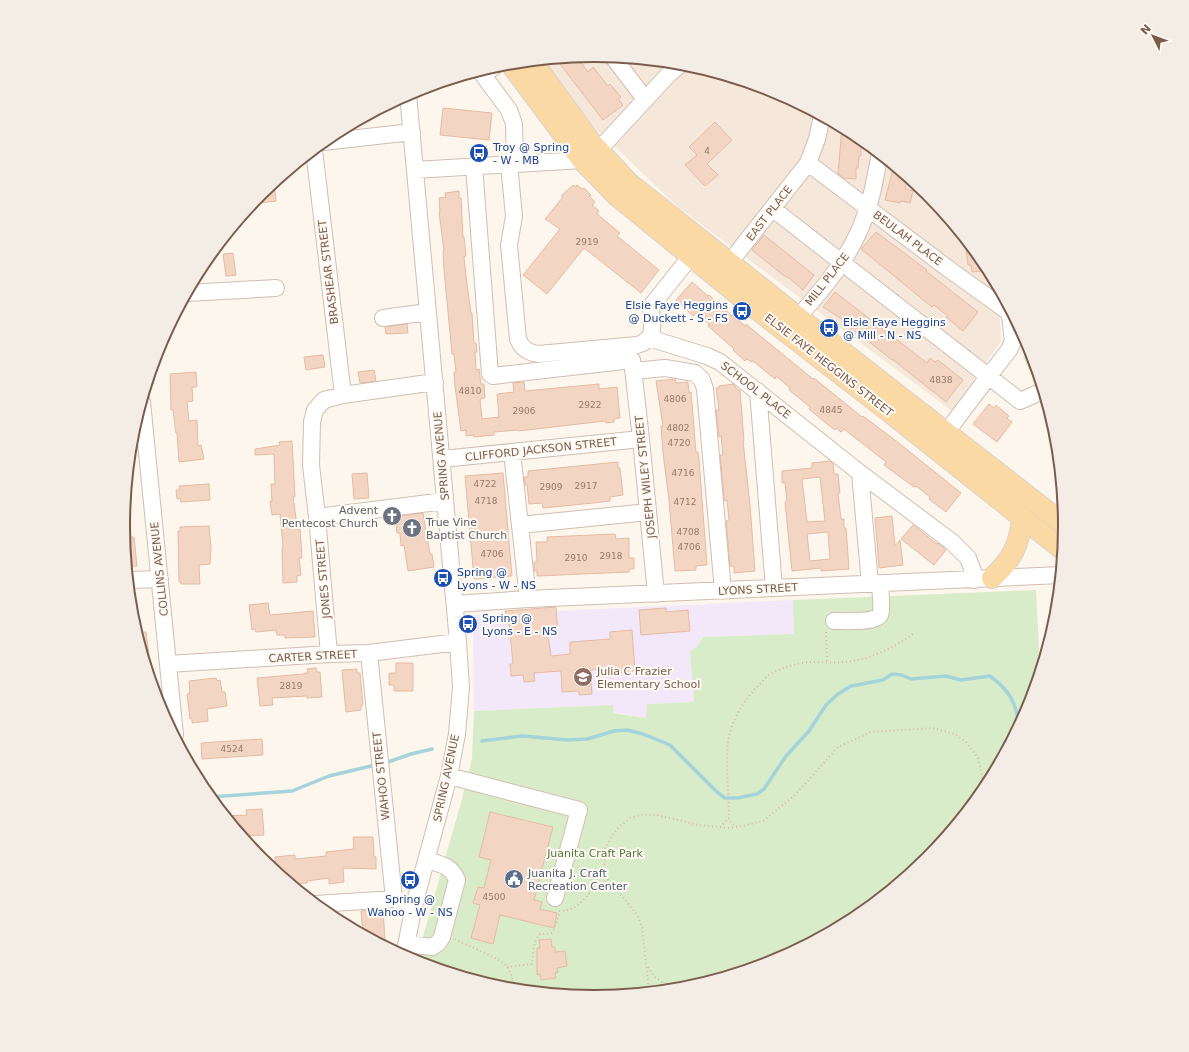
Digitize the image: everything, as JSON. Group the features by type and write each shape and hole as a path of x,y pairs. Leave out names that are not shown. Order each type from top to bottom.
{"main road":[{"name":"ELSIE FAYE HEGGINS STREET","path":"535,66 617,196 691,256 947,433 1058,520"},
{"name":"ELSIE FAYE HEGGINS STREET","path":"515,69 590,154 617,171 636,189 730,262 791,324 935,448 1058,546"},
{"path":"983,579 1002,569 1018,542 1022,517"}],"street":[{"path":"617,63 645,99"},
{"path":"415,170 512,164 590,154 606,142 645,99 675,69"},
{"path":"488,75 509,110 514,124 512,164 514,216 509,245 518,339 523,348 530,354 539,354 637,345 643,343 652,333 652,305 691,256"},
{"name":"SPRING AVENUE","path":"405,949 414,905 449,776 456,734 461,687 442,459 409,101"},
{"name":"EAST PLACE","path":"730,262 808,163 817,139 821,121"},
{"path":"336,141 412,132"},
{"name":"BRASHEAR STREET","path":"315,156 343,395"},
{"name":"MILL PLACE","path":"791,324 842,264 852,246 868,208 879,159"},
{"name":"BEULAH PLACE","path":"808,163 950,270 1002,305"},
{"path":"474,166 490,374 492,376 632,366 665,368 695,373 702,380 705,389 723,591"},
{"path":"772,209 1020,401 1039,393"},
{"path":"194,293 276,288"},
{"path":"383,318 428,312"},
{"name":"BEULAH PLACE","path":"935,448 1009,350 1012,341 1011,320"},
{"name":"SCHOOL PLACE","path":"649,338 707,356 720,362 952,542 968,558 973,571 983,579"},
{"name":"JOSEPH WILEY STREET","path":"632,366 641,439 656,594"},
{"path":"343,395 435,382"},
{"path":"758,391 774,588"},
{"name":"JONES STREET","path":"329,654 311,464 312,422 315,410 324,400 343,395"},
{"name":"COLLINS AVENUE","path":"143,416 168,664 169,710"},
{"name":"CLIFFORD JACKSON STREET","path":"442,459 641,439"},
{"path":"512,452 528,599"},
{"path":"830,625 877,619 880,616 881,611 875,584 860,472"},
{"path":"317,517 445,501"},
{"path":"520,525 648,512"},
{"name":"LYONS STREET","path":"454,604 528,599 1056,575"},
{"path":"133,580 160,579"},
{"name":"CARTER STREET","path":"168,664 369,653 458,642"},
{"name":"WAHOO STREET","path":"369,653 394,899"},
{"path":"449,776 579,810 557,907"},
{"path":"406,950 432,947 438,943 445,930 457,880 455,873 448,867 427,860"},
{"path":"325,903 394,899 414,905"}],"path":[{"path":"827,662 830,625"},
{"path":"738,827 731,823 729,818 727,779 728,742 735,717 751,692 770,674 792,665 811,662 842,662 872,656 904,640 914,633"},
{"path":"649,987 642,928 638,916 608,880 604,870 605,849 613,834 630,818 642,815 657,815 719,828 738,827 762,821 795,795 838,747 871,732 932,728 955,734 966,742 978,758 983,779"},
{"path":"719,828 729,818"},
{"path":"507,967 532,964 533,951 537,937 540,934 550,934 554,932 557,907 569,911 576,907 595,886 608,880"},
{"path":"453,938 497,959 507,967 513,983"},
{"path":"647,967 655,977 665,984"}],"shaded area":[{"path":"594,62 625,63 685,71 744,87 772,97 800,110 852,140 877,158 923,198 943,220 980,268 999,299 1001,341 952,411 678,207 594,127 547,65"},
{"name":"Julia C Frazier Elementary School","path":"793,600 795,634 702,637 697,646 690,652 694,702 647,704 646,718 613,712 612,705 474,711 473,615"}],"green space":[{"path":"1025,354 1036,384 1023,357"},
{"name":"Juanita Craft Park","path":"1036,590 1039,658 1023,704 1011,731 980,784 963,808 923,854 877,894 852,912 800,942 772,955 744,965 685,981 625,989 564,989 504,981 474,974 418,955 462,799 472,758 474,711 613,705 614,713 646,718 647,704 694,702 690,652 697,646 703,637 794,634 793,600"}],"building":[{"path":"581,62 588,72 593,67 608,86 610,84 621,97 618,99 623,105 603,120 559,63"},
{"path":"443,108 492,113 489,140 440,135"},
{"path":"715,122 732,140 707,164 718,175 705,186 685,165 697,155 689,147"},
{"path":"841,134 861,146 861,156 859,156 858,168 856,168 856,179 844,178 838,174"},
{"path":"893,171 907,183 905,189 913,191 910,203 885,200"},
{"path":"573,185 576,187 577,185 582,189 584,188 595,202 592,205 599,211 597,214 620,233 617,236 659,270 641,293 584,248 547,294 523,275 560,229 545,219 563,197 561,196"},
{"path":"275,190 276,201 262,203"},
{"path":"459,191 459,198 461,198 463,237 466,256 464,257 466,276 472,313 474,343 476,343 477,352 475,352 476,370 479,369 481,384 484,384 485,398 480,399 482,419 499,417 497,394 514,392 513,383 524,382 525,391 599,384 599,389 617,387 620,418 614,419 614,422 606,423 605,421 518,431 494,432 494,435 474,437 474,435 466,436 466,430 461,431 455,386 454,372 456,372 454,354 452,354 444,270 444,251 439,212 439,198 446,197 445,193"},
{"path":"876,232 927,270 926,271 978,312 963,331 946,317 948,316 934,305 932,307 861,249"},
{"path":"764,235 814,275 803,290 752,250"},
{"path":"966,248 982,271 972,272 971,265 968,265"},
{"path":"233,253 236,275 226,276 223,254"},
{"path":"692,282 732,316 733,315 745,326 746,324 813,379 814,378 862,417 863,416 900,444 961,493 946,512 929,499 930,497 916,486 914,487 884,465 886,462 844,429 841,432 836,428 835,430 827,424 809,409 810,407 789,390 790,388 776,376 775,379 753,361 752,362 747,359 745,361 708,326 709,324 696,313 693,316 676,300"},
{"path":"835,292 927,363 930,358 935,362 938,360 963,380 946,402 857,332 856,333 847,326 848,323 823,307"},
{"path":"407,324 408,333 386,334 385,327"},
{"path":"323,355 325,367 306,370 304,357"},
{"path":"374,370 376,381 360,383 358,372"},
{"path":"196,372 197,387 192,387 193,401 187,402 189,421 197,420 198,446 201,445 204,459 179,462 177,433 173,410 171,410 170,374"},
{"path":"675,379 676,383 688,382 689,393 691,392 696,452 698,452 699,460 707,565 696,566 696,570 675,571 669,500 663,453 661,426 663,426 656,381"},
{"path":"733,384 738,390 740,390 743,441 755,571 734,573 734,566 730,566 726,521 729,520 727,500 725,501 724,498 720,455 723,455 716,410 719,410 716,388 719,388 719,386"},
{"path":"989,404 994,408 996,405 1009,416 1007,418 1012,422 997,442 973,424"},
{"path":"292,441 295,497 293,497 297,525 298,529 300,529 302,558 299,558 301,575 297,576 297,582 283,583 283,547 280,514 272,515 270,501 272,501 271,484 275,484 274,454 255,455 255,449 280,445 279,442"},
{"path":"830,461 833,464 834,474 838,474 840,493 838,493 841,519 844,519 844,528 846,528 849,569 821,571 821,568 792,571 785,502 787,501 785,483 782,483 782,471 812,468 812,463","holes":["820,477 825,521 807,522 802,479","828,532 830,559 810,561 807,534"]},
{"path":"618,462 623,495 610,497 610,501 543,508 542,503 529,504 527,485 525,485 524,477 528,477 528,471"},
{"path":"367,473 369,498 354,499 352,474"},
{"path":"503,473 512,576 474,579 465,476"},
{"path":"209,484 210,500 181,502 180,498 177,499 176,490 180,490 179,486"},
{"path":"423,513 430,554 432,554 434,567 408,571 404,545 401,546 400,533 397,533 396,523 399,523 398,516"},
{"path":"892,516 895,546 900,540 903,565 879,568 875,518"},
{"path":"913,525 946,550 934,565 901,539"},
{"path":"209,526 211,547 210,564 199,565 200,584 181,584 181,582 179,582 178,531 180,531 180,527"},
{"path":"615,534 616,539 629,538 629,558 634,558 634,569 629,569 629,572 537,576 537,571 534,571 534,562 537,562 536,542 547,542 547,537"},
{"path":"130,537 134,537 137,566 132,567"},
{"path":"268,603 270,615 313,611 315,637 285,638 285,635 277,635 276,630 256,632 255,629 252,630 249,605"},
{"path":"556,607 558,635 548,635 551,656 570,654 570,642 610,639 610,632 632,630 635,671 617,673 616,668 590,670 592,694 579,695 579,691 562,692 561,671 534,673 535,681 524,682 523,675 511,676 510,664 513,664 509,623 506,623 505,611"},
{"path":"666,608 666,612 688,610 690,631 641,635 639,610"},
{"path":"143,632 146,632 149,655 146,646"},
{"path":"396,663 413,663 413,691 394,691 394,685 389,685 389,673 396,673"},
{"path":"316,668 317,672 320,672 322,697 307,698 307,696 272,698 273,705 260,706 257,678 304,674 308,673 307,669"},
{"path":"357,669 357,673 360,673 363,705 361,705 361,710 346,712 342,670"},
{"path":"216,678 217,681 220,680 222,692 225,692 227,706 207,709 208,721 192,723 192,719 190,719 187,694 190,693 189,681"},
{"path":"262,739 263,755 202,759 201,743"},
{"path":"262,809 264,835 249,836 232,816 247,815 246,810"},
{"name":"Juanita J. Craft Recreation Center","path":"490,812 553,827 534,900 542,902 540,909 557,913 554,928 500,915 493,944 471,938 480,905 473,903 478,887 484,888 491,860 479,857"},
{"path":"353,837 373,837 376,869 343,868 344,882 329,884 329,878 299,884 275,863 275,857 295,855 295,859 326,856 326,852 354,849"},
{"path":"383,909 385,940 363,928 361,911"},
{"path":"551,939 552,947 555,947 555,952 565,951 567,966 557,968 558,972 555,973 556,978 541,980 540,974 537,975 537,948 540,948 539,940"}],"waterway":[{"path":"482,741 522,736 568,740 587,739 614,731 627,730 643,734 670,745 717,792 725,798 738,798 757,794 764,789 786,756 809,731 826,705 838,694 851,686 883,680 892,674 902,675 911,679 946,676 961,680 990,676 1007,692 1014,704 1018,716"},
{"path":"388,762 432,749"},
{"path":"218,796 292,791 329,776 371,766"}],"place":[{"name":"Troy @ Spring - W - MB","path":"479,153"},
{"name":"Elsie Faye Heggins @ Duckett - S - FS","path":"742,311"},
{"name":"Elsie Faye Heggins @ Mill - N - NS","path":"829,328"},
{"name":"Advent Pentecost Church","path":"392,516"},
{"name":"True Vine Baptist Church","path":"412,528"},
{"name":"Spring @ Lyons - W - NS","path":"443,578"},
{"name":"Spring @ Lyons - E - NS","path":"468,624"},
{"name":"Julia C Frazier Elementary School","path":"583,677"},
{"name":"Juanita J. Craft Recreation Center","path":"514,879"},
{"name":"Spring @ Wahoo - W - NS","path":"410,880"}]}
